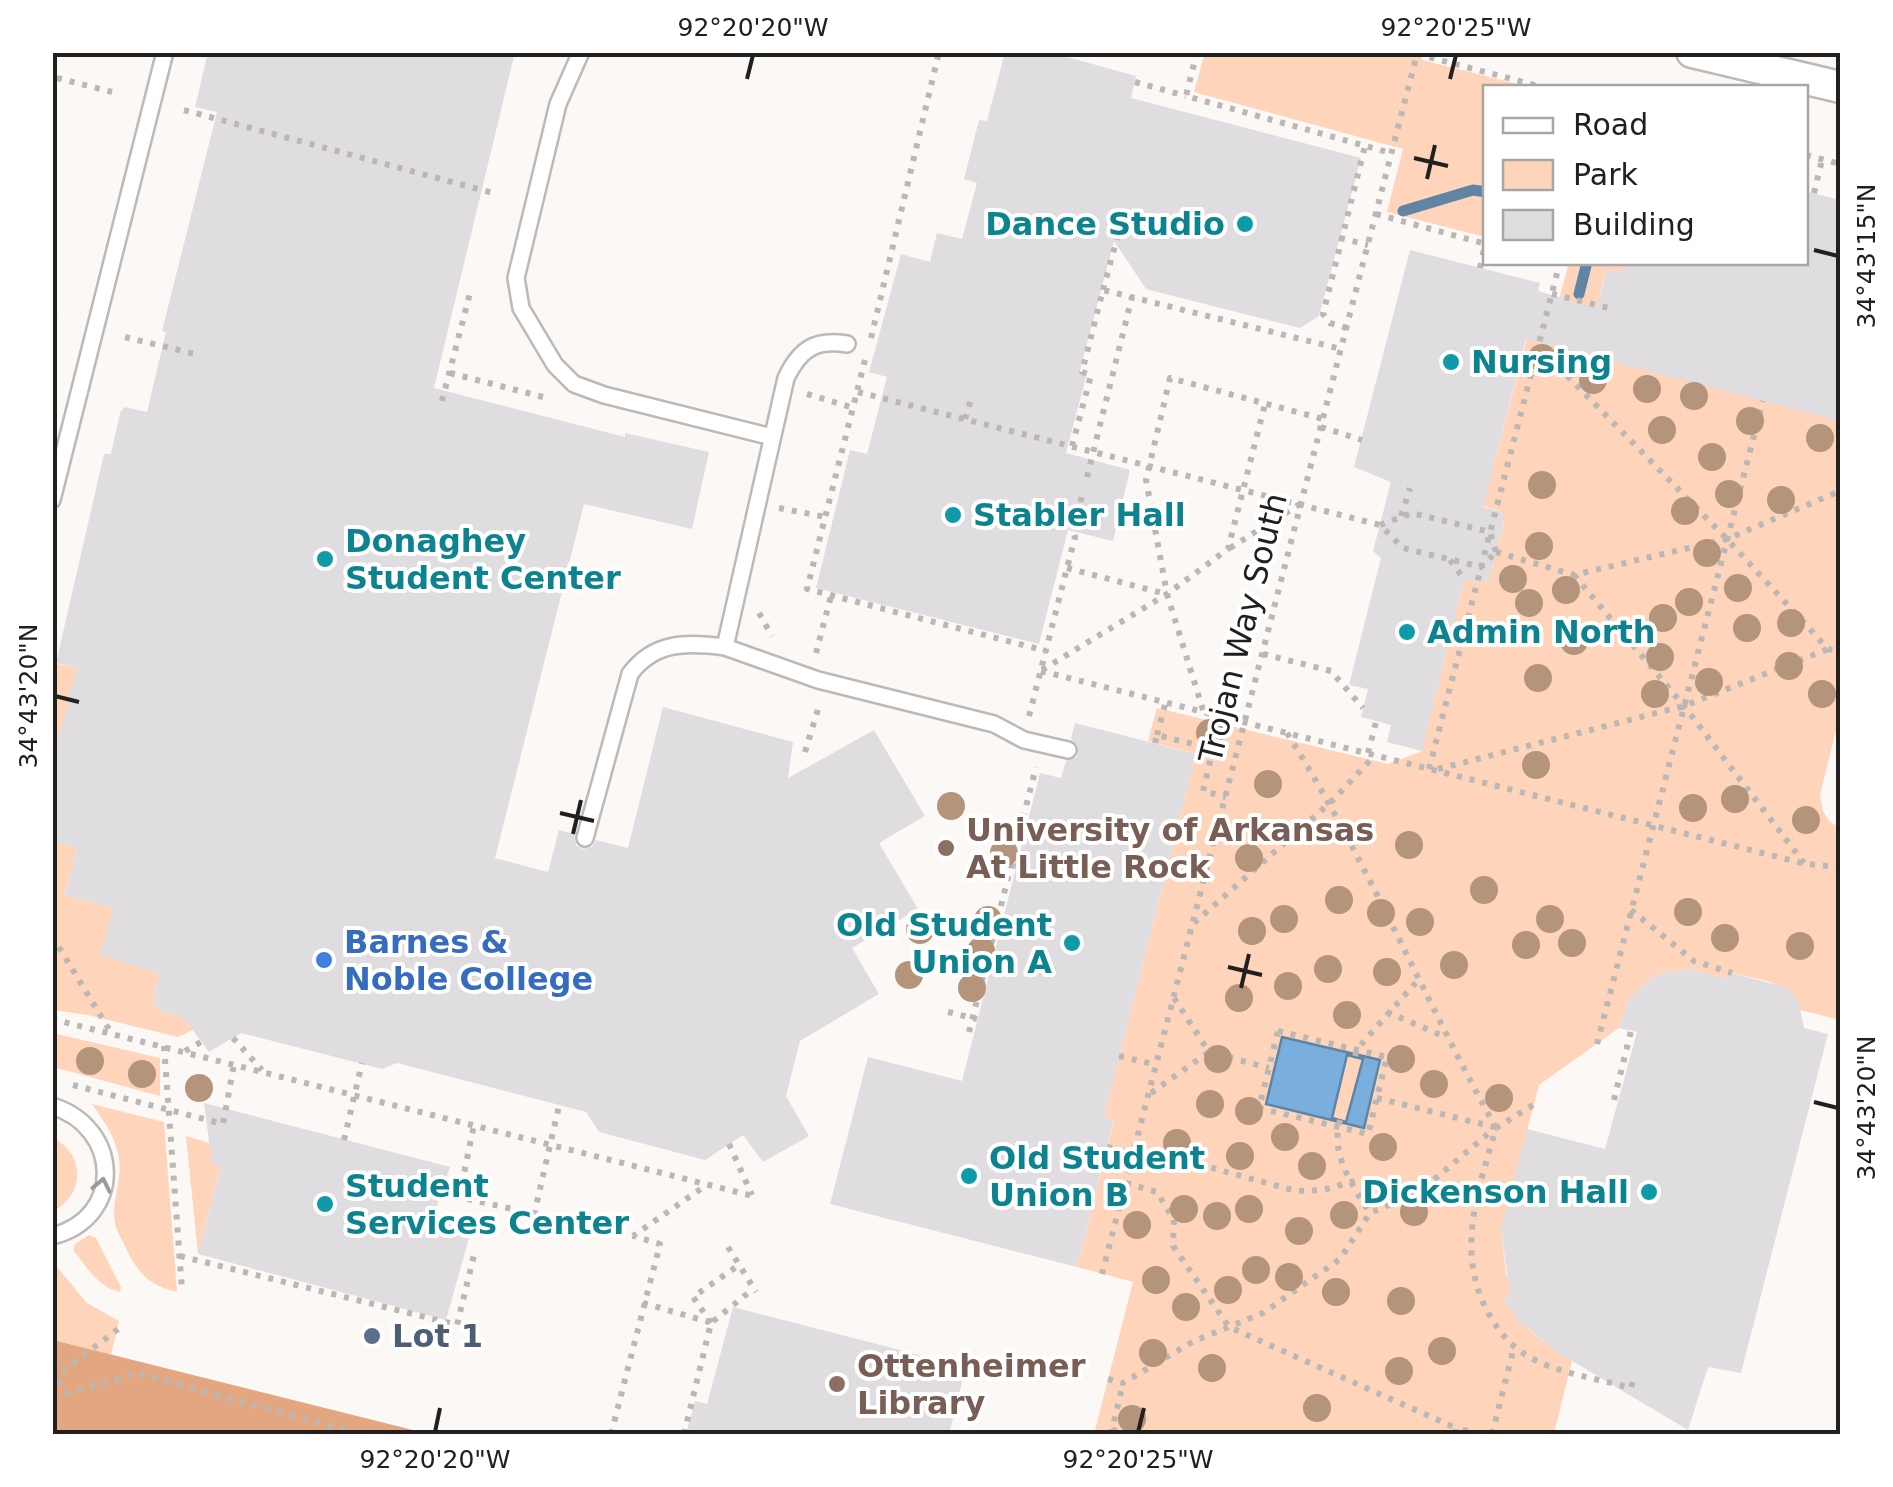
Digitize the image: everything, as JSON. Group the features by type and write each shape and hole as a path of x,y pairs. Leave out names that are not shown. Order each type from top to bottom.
{"street":[{"path":"1692,52 1840,87"}],"lane":[{"path":"52,500 165,52"},
{"path":"581,52 558,104 516,278 520,308 554,365 574,384 772,437"},
{"path":"725,647 786,378 794,363 814,344 847,344"},
{"path":"585,838 630,674 640,660 660,648 689,642 725,647 818,680 994,724 1024,740 1068,750"},
{"path":"52,1106 71,1112 88,1124 100,1143 106,1164 105,1185 97,1205 83,1222 52,1236"}],"path":[{"path":"939,52 807,589 1046,652"},
{"path":"1186,96 1197,52"},
{"path":"1416,53 1535,85"},
{"name":"Trojan Way South","path":"1102,1274 1416,53"},
{"path":"57,78 112,92"},
{"path":"1135,82 1392,153"},
{"path":"184,110 494,193"},
{"path":"1346,328 1330,323 1322,314 1365,146"},
{"path":"1808,156 1840,164"},
{"path":"1814,193 1822,160"},
{"path":"1072,446 1091,375 1082,372 1125,209"},
{"path":"1376,214 1483,243"},
{"path":"1341,239 1368,246"},
{"path":"1480,268 1483,254"},
{"path":"1431,770 1558,265"},
{"path":"1103,290 1341,349"},
{"path":"442,401 470,293"},
{"path":"1552,294 1613,309"},
{"path":"1087,477 1132,297"},
{"path":"125,337 195,354"},
{"path":"1539,347 1727,539 1828,649 1840,652"},
{"path":"450,373 543,397"},
{"path":"1203,710 1167,594 1146,480 1170,378 1264,404 1362,440"},
{"path":"800,392 854,408"},
{"path":"858,392 1380,525 1403,548 1481,567"},
{"path":"965,419 970,399"},
{"path":"1597,1044 1763,401"},
{"path":"1228,549 1264,404"},
{"path":"1401,517 1410,488"},
{"path":"1496,552 1574,575 1727,539 1840,491"},
{"path":"1026,727 1082,496"},
{"path":"1041,670 1167,594 1301,503"},
{"path":"775,524 779,508 826,516"},
{"path":"1380,525 1412,512 1490,532"},
{"path":"1490,532 1496,552"},
{"path":"1481,567 1496,552"},
{"path":"1449,559 1464,579"},
{"path":"1067,568 1167,594"},
{"path":"1574,575 1684,706 1806,864"},
{"path":"802,652 816,656 831,596"},
{"path":"759,604 759,617 778,640"},
{"path":"1431,770 1684,706 1828,649"},
{"path":"1262,654 1331,671 1363,708"},
{"path":"1041,670 1806,864 1840,867"},
{"path":"1166,701 1156,739 1213,749 1203,791 1226,797"},
{"path":"805,752 818,706"},
{"path":"1193,924 1331,802 1372,754 1376,722"},
{"path":"1287,733 1331,802 1420,978 1444,1036 1496,1128 1474,1212 1470,1254 1476,1288 1486,1310 1514,1347 1541,1362 1630,1388 1634,1377"},
{"path":"969,1032 1036,766 1018,762"},
{"path":"989,860 1013,866"},
{"path":"1631,910 1694,961 1732,973"},
{"path":"52,936 110,1032"},
{"path":"1356,1053 1387,1012 1420,978"},
{"path":"1174,998 1209,1052 1269,1068"},
{"path":"948,1012 974,1019"},
{"path":"1387,1012 1444,1036"},
{"path":"52,1019 752,1196 728,1144"},
{"path":"1278,1030 1356,1053 1387,1057 1368,1134 1259,1108 1269,1068 1278,1030"},
{"path":"1614,1100 1631,1031"},
{"path":"233,1038 263,1071"},
{"path":"185,1052 201,1042"},
{"path":"164,1046 182,1290"},
{"path":"1150,1094 1209,1052"},
{"path":"1119,1056 1156,1065"},
{"path":"69,1084 223,1124 234,1064"},
{"path":"344,1140 362,1064"},
{"path":"1377,1098 1496,1128"},
{"path":"1129,1434 1112,1432 1123,1383 1194,1341 1264,1313 1340,1259 1370,1213 1418,1192 1496,1128 1533,1105"},
{"path":"534,1214 559,1106"},
{"path":"1339,1124 1334,1142 1370,1213"},
{"path":"459,1198 474,1125"},
{"path":"1107,1147 1135,1150 1296,1191 1323,1190 1358,1180 1418,1192"},
{"path":"1126,1183 1157,1192 1174,1220 1173,1246 1229,1327 1456,1431 1479,1434"},
{"path":"632,1236 706,1185"},
{"path":"442,1190 459,1198 660,1244 611,1434"},
{"path":"684,1434 711,1323 754,1290 728,1246"},
{"path":"180,1256 457,1324 474,1256"},
{"path":"711,1323 694,1297 739,1265"},
{"path":"644,1302 711,1323"},
{"path":"53,1397 64,1370 121,1327"},
{"path":"1492,1434 1514,1347"},
{"path":"53,1397 138,1374 359,1434"},
{"path":"1108,1378 1123,1383"}],"green space":[{"path":"1205,52 1406,53 1521,85 1483,85 1483,236 1387,212 1403,149 1194,92"},
{"path":"1568,265 1624,265 1622,272 1607,269 1600,294 1612,312 1559,299"},
{"path":"1527,338 1840,421 1840,714 1820,795 1829,821 1840,828 1840,1020 1800,1010 1790,993 1763,980 1733,973 1730,979 1688,969 1656,975 1629,999 1619,1028 1539,1085 1501,1229 1506,1274 1514,1294 1503,1299 1534,1334 1572,1361 1554,1434 1094,1434 1133,1282 1077,1267 1114,1121 1104,1117 1196,754 1148,741 1157,708 1388,764 1422,751 1464,579 1482,583 1483,579 1489,580 1505,518 1502,511 1483,506"},
{"path":"53,663 77,668 53,763"},
{"path":"52,841 77,848 65,895 114,908 101,955 159,973 153,1002 159,1011 183,1017 193,1030 178,1037 53,1010"},
{"path":"53,1033 160,1058 160,1096 53,1067"},
{"path":"92,1104 164,1122 177,1292 143,1275 119,1235 114,1213 120,1166 117,1151"},
{"path":"186,1136 209,1143 221,1166 198,1254"},
{"path":"53,1138 71,1154 77,1174 71,1195 53,1211"},
{"path":"89,1235 96,1238 120,1292 99,1281 73,1250 75,1244"},
{"path":"53,1262 87,1303 119,1321 111,1355 53,1340"}],"shaded area":[{"path":"53,1340 429,1434 53,1434"}],"water":[{"path":"1282,1037 1380,1060 1364,1128 1266,1104","holes":["1347,1055 1363,1059 1346,1122 1332,1118"]}],"building":[{"name":"Donaghey Student Center","path":"208,52 515,52 434,388 625,437 625,433 709,452 692,529 584,504 495,858 548,872 559,830 574,834 576,845 583,849 592,847 596,840 628,848 663,707 793,742 788,778 874,730 925,816 879,843 918,909 852,948 879,994 800,1041 786,1096 809,1136 763,1162 743,1135 705,1160 599,1132 586,1112 397,1063 382,1069 241,1033 209,1052 183,1017 159,1011 153,1002 159,973 100,955 114,908 65,895 77,848 52,841 52,763 77,668 56,663 104,454 111,454 124,407 147,412 166,332 162,331 217,112 195,107"},
{"path":"1005,52 1049,52 1136,76 1131,98 1361,158 1319,316 1300,328 1146,289 1114,241 1079,374 1086,377 1066,453 1130,470 1113,541 1068,530 1039,644 816,588 850,450 867,454 887,377 869,372 901,254 930,262 937,233 962,239 977,183 964,179 979,120 987,121"},
{"path":"1808,192 1840,200 1840,421 1526,339 1483,507 1502,511 1501,516 1505,517 1489,581 1483,579 1483,584 1464,579 1422,751 1387,742 1391,725 1361,717 1368,689 1349,685 1381,558 1373,551 1391,482 1354,467 1410,250 1540,283 1538,291 1597,308 1607,269 1622,272 1624,265 1808,265"},
{"path":"1075,723 1196,754 1104,1117 1114,1120 1077,1267 830,1204 868,1057 962,1081 1040,773 1061,778 1066,761 1077,757 1078,746 1071,739"},
{"name":"Dickenson Hall","path":"1688,969 1730,979 1732,973 1788,988 1799,1003 1804,1028 1828,1034 1741,1373 1708,1367 1688,1430 1552,1349 1518,1320 1503,1299 1510,1296 1501,1229 1527,1129 1605,1149 1637,1032 1619,1028 1629,999 1656,975"},
{"name":"Student Services Center","path":"204,1103 450,1167 434,1215 473,1224 446,1320 198,1254 221,1166 212,1164"},
{"name":"Ottenheimer Library","path":"733,1307 966,1367 949,1434 686,1434 695,1401 707,1404"}],"waterway":[{"path":"1403,211 1473,190 1483,192"},
{"path":"1579,294 1586,265"}],"place":[{"name":"Dance Studio","path":"1245,224"},
{"name":"Nursing","path":"1451,362"},
{"name":"Stabler Hall","path":"953,515"},
{"name":"Donaghey Student Center","path":"325,559"},
{"name":"Admin North","path":"1407,632"},
{"name":"University of Arkansas At Little Rock","path":"946,848"},
{"name":"Old Student Union A","path":"1072,943"},
{"name":"Barnes & Noble College","path":"324,960"},
{"name":"Old Student Union B","path":"969,1176"},
{"name":"Dickenson Hall","path":"1649,1192"},
{"name":"Student Services Center","path":"325,1204"},
{"name":"Lot 1","path":"372,1336"},
{"name":"Ottenheimer Library","path":"837,1384"}]}
